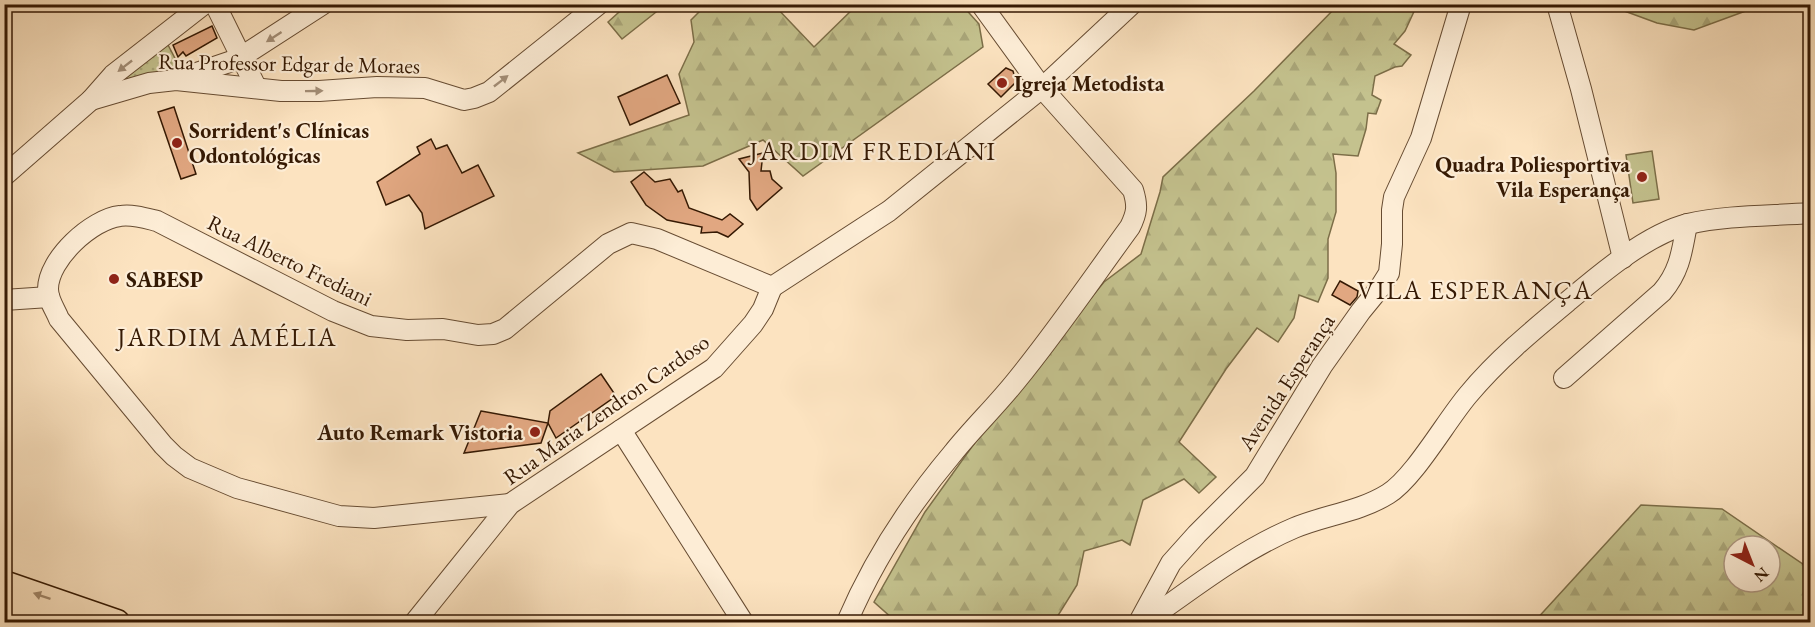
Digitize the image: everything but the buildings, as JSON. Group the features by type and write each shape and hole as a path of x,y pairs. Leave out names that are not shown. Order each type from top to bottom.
{"main road":[{"path":"4,583 117,622"},
{"path":"4,604 57,622"}],"street":[{"path":"4,176 91,100 113,75 204,4"},
{"path":"215,4 256,87"},
{"path":"176,80 241,57 323,4"},
{"path":"576,22 588,4"},
{"name":"Rua Professor Edgar de Moraes","path":"91,100 149,83 176,80 281,91 319,91 353,87 425,88 464,100 489,92 599,4"},
{"path":"847,622 886,546 915,502 953,452 1029,365 1130,227 1136,214 1137,204 1133,190 1042,87 981,4"},
{"path":"772,287 890,211 1042,87 1132,4"},
{"name":"Avenida Esperança","path":"1139,622 1171,563 1255,476 1322,366 1389,273 1394,197 1421,138 1461,4"},
{"path":"1557,4 1581,89 1623,258"},
{"path":"1145,622 1257,546 1297,527 1342,515 1388,494 1408,475 1484,375 1542,322 1623,258 1662,235 1687,224 1710,220 1810,213"},
{"name":"Rua Alberto Frediani","path":"49,297 50,275 66,250 101,221 132,215 157,221 333,311 371,326 407,330 443,329 478,335 493,334 505,328 608,244 631,233 657,239 772,287"},
{"path":"1564,378 1670,283 1680,263 1687,224"},
{"name":"Rua Maria Zendron Cardoso","path":"415,622 510,504 714,368 764,309 772,287"},
{"path":"4,300 49,297 59,319 163,445 190,468 237,488 339,516 374,518 510,504"},
{"path":"621,430 743,622"}],"green space":[{"path":"628,4 665,5 622,39 608,22"},
{"path":"707,4 774,5 814,47 857,5 962,5 979,24 983,47 803,176 763,140 703,166 614,172 578,153 689,115 679,74 694,42 691,20"},
{"path":"1338,5 1417,5 1405,31 1394,44 1411,55 1402,66 1375,76 1372,95 1381,100 1376,114 1368,113 1358,156 1333,154 1336,173 1336,212 1328,239 1328,278 1318,302 1299,295 1294,318 1278,342 1257,328 1226,369 1179,442 1216,477 1199,493 1184,479 1143,500 1130,545 1122,540 1084,551 1077,585 1054,622 906,622 892,618 874,602 925,512 989,423 1104,282 1141,254 1163,177 1254,91"},
{"path":"1608,5 1762,5 1694,30 1657,23"},
{"path":"166,41 181,70 116,81"},
{"name":"Quadra Poliesportiva Vila Esperança","path":"1652,151 1659,199 1633,203 1626,155"},
{"path":"1641,505 1722,509 1759,534 1722,534 1722,594 1782,594 1782,550 1810,569 1810,622 1534,622"}],"place":[{"name":"Igreja Metodista","path":"1002,83"},
{"name":"Sorrident's Clínicas Odontológicas","path":"177,143"},
{"name":"Quadra Poliesportiva Vila Esperança","path":"1642,177"},
{"name":"SABESP","path":"114,279"},
{"name":"Auto Remark Vistoria","path":"535,432"}],"district":[{"name":"JARDIM FREDIANI","path":"873,151"},
{"name":"VILA ESPERANÇA","path":"1475,290"},
{"name":"JARDIM AMÉLIA","path":"227,337"}]}
